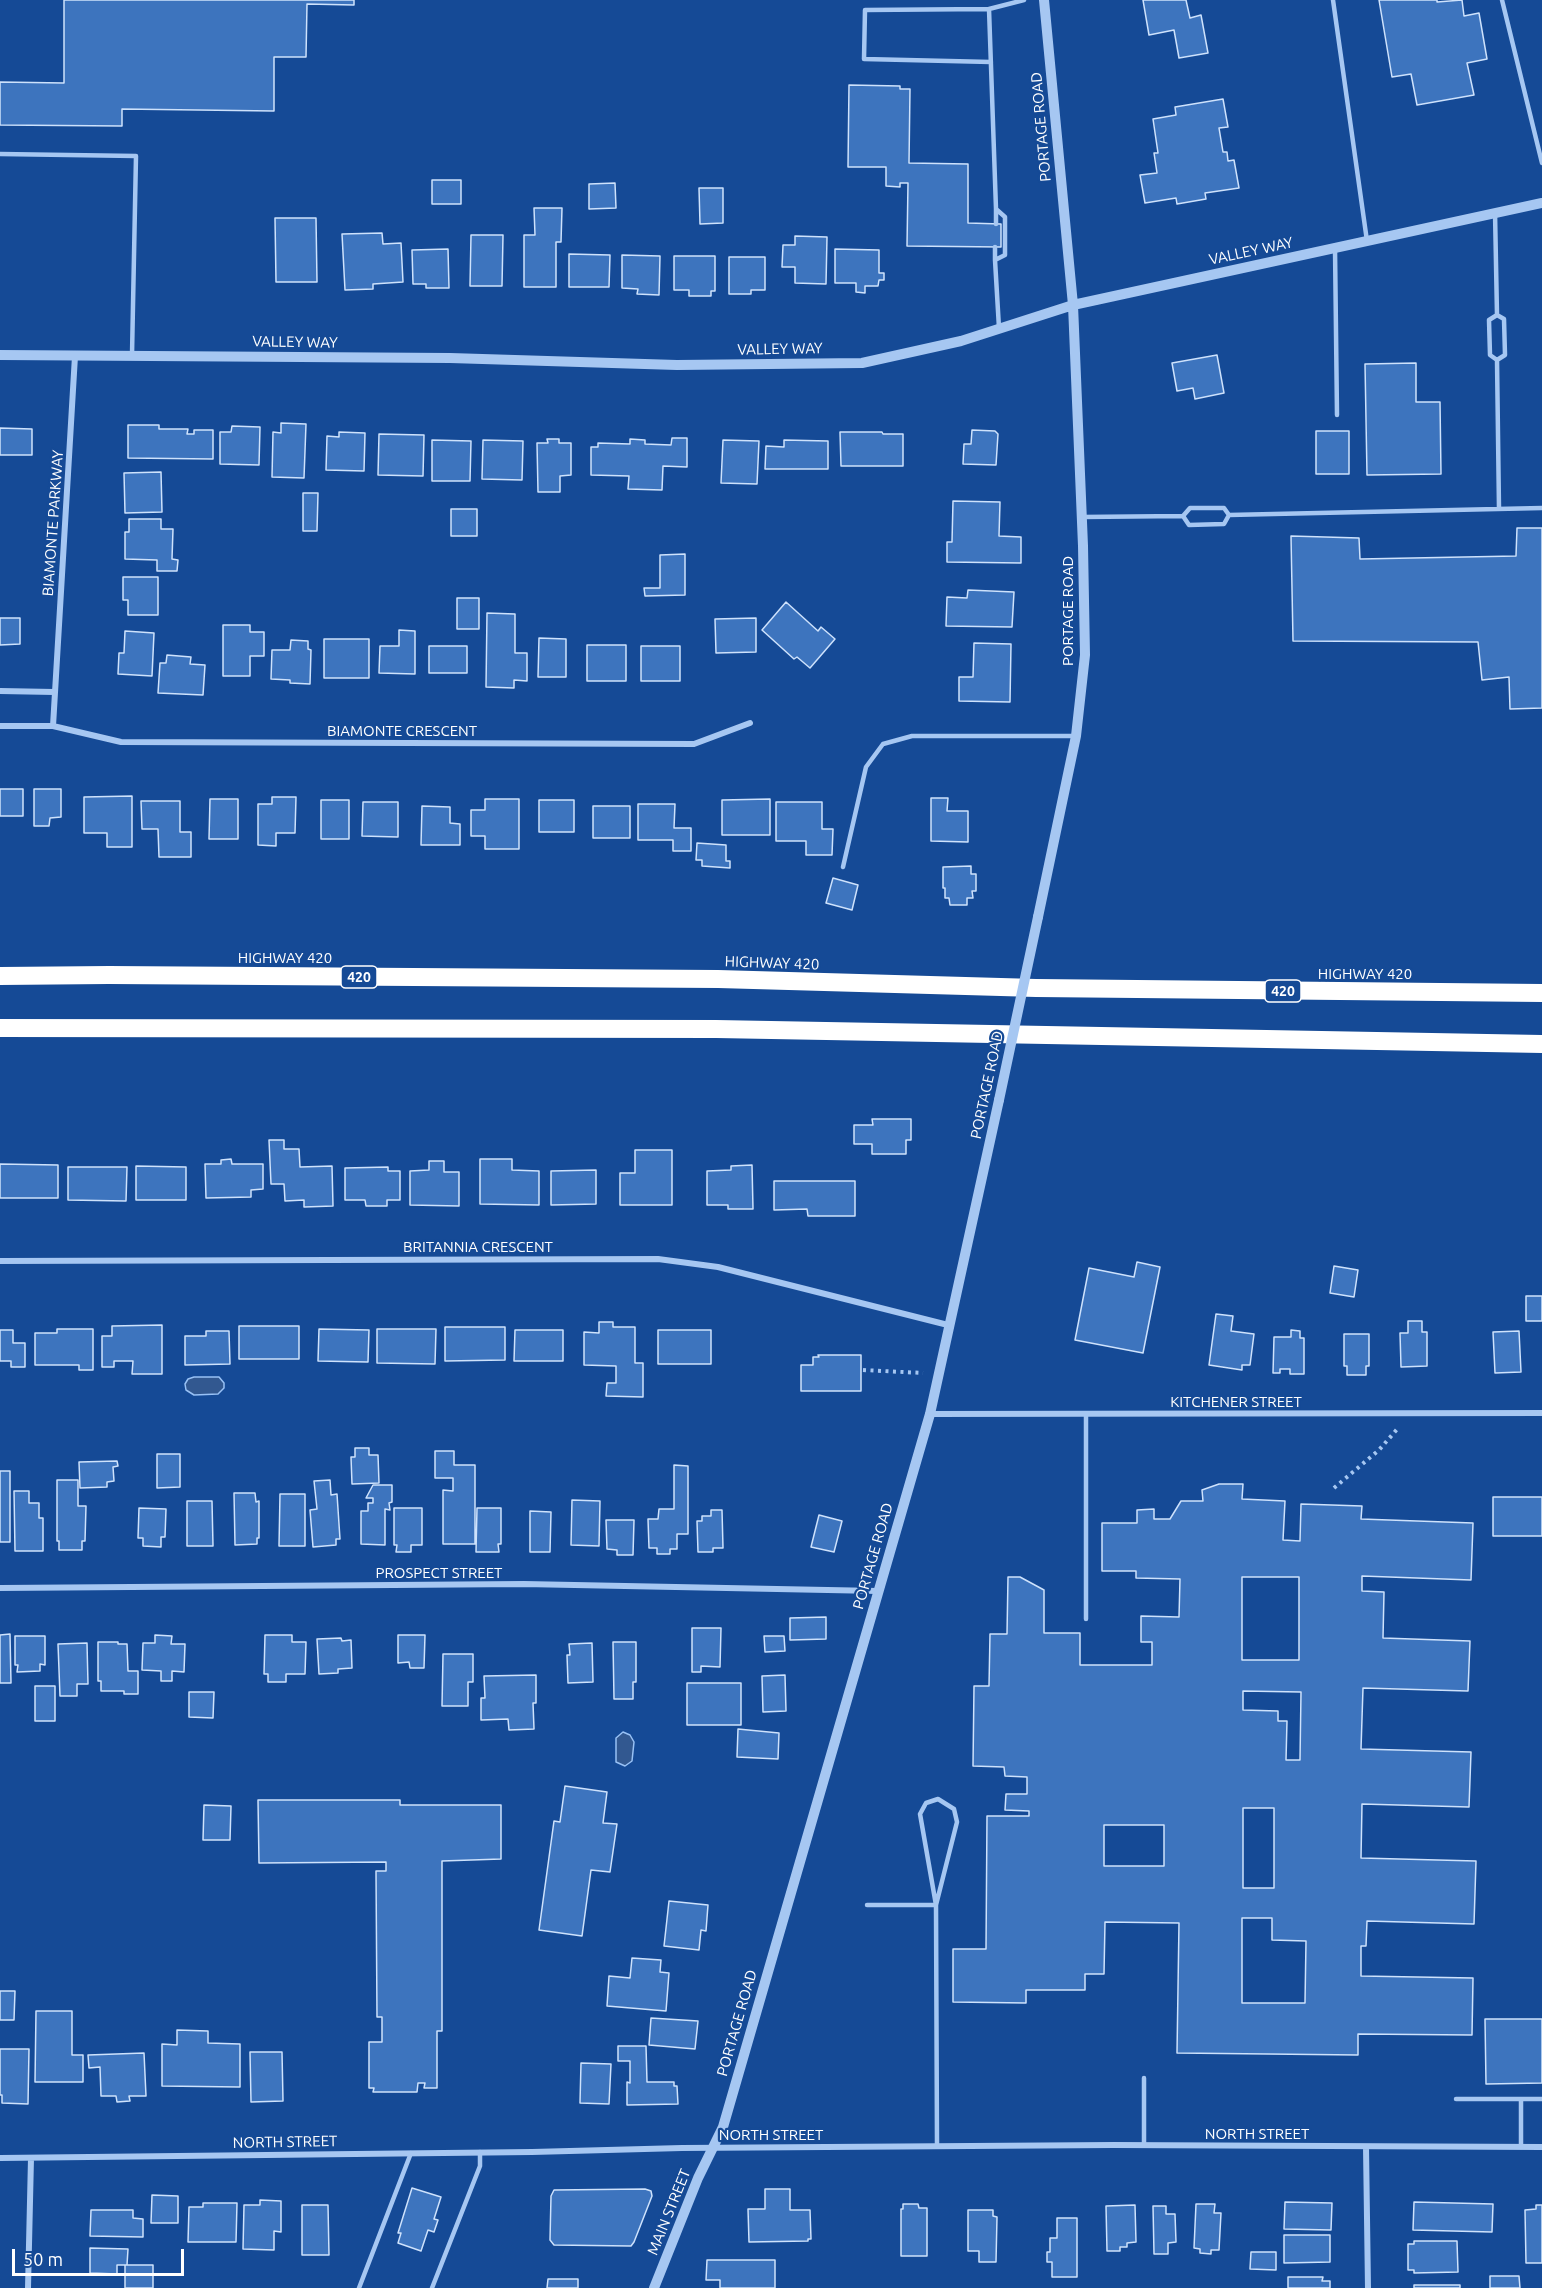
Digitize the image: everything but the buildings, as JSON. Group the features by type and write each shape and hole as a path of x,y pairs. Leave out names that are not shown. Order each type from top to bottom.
{"highway":[{"name":"HIGHWAY 420","path":"0,976 718,979 992,988 1542,993"},
{"path":"0,1028 704,1029 1542,1044"}],"street":[{"name":"PORTAGE ROAD","path":"714,2148 723,2127 930,1414 1077,736 1085,655 1073,305 1044,0"},
{"name":"VALLEY WAY","path":"0,355 450,358 677,365 862,363 961,341 1073,305 1542,203"},
{"name":"BIAMONTE PARKWAY","path":"52,726 75,356"},
{"path":"0,691 54,692"},
{"name":"BIAMONTE CRESCENT","path":"52,726 121,742 694,744 750,723"},
{"path":"0,726 52,726"},
{"name":"BRITANNIA CRESCENT","path":"0,1261 658,1259 718,1267 948,1325"},
{"name":"KITCHENER STREET","path":"930,1414 1542,1413"},
{"name":"PROSPECT STREET","path":"0,1588 524,1584 878,1591"},
{"name":"NORTH STREET","path":"0,2158 937,2146 1542,2147"},
{"path":"1366,2146 1368,2288"},
{"name":"MAIN STREET","path":"654,2288 698,2178 714,2148"},
{"path":"28,2288 32,2158"}],"lane":[{"path":"991,62 864,59 865,10 989,9 1024,0"},
{"path":"1333,0 1367,241"},
{"path":"1503,0 1542,163"},
{"path":"989,9 996,224"},
{"path":"0,154 136,156 132,356"},
{"path":"995,260 1005,255 1005,217 996,209"},
{"path":"1495,212 1497,315"},
{"path":"995,247 999,328"},
{"path":"1335,248 1337,415"},
{"path":"1497,315 1504,319 1504,355 1497,360"},
{"path":"1497,315 1489,320 1490,355 1497,360"},
{"path":"1497,360 1499,509"},
{"path":"1082,517 1183,516 1190,508 1224,508 1229,515"},
{"path":"1229,515 1542,508"},
{"path":"1183,516 1190,525 1224,524 1229,515"},
{"path":"843,867 866,767 883,744 912,736 1077,736"},
{"path":"1086,1414 1086,1619"},
{"path":"936,1905 957,1822 954,1809 939,1799 926,1803 920,1814 936,1905 937,2146"},
{"path":"867,1905 936,1905"},
{"path":"1144,2078 1144,2145"},
{"path":"1456,2098 1542,2099"},
{"path":"1521,2099 1521,2147"},
{"path":"359,2288 411,2152"},
{"path":"432,2288 480,2166 480,2152"}],"path":[{"path":"863,1370 938,1374"},
{"path":"1334,1488 1379,1450 1410,1414"}],"water":[{"path":"219,1377 224,1383 224,1388 218,1394 194,1395 186,1390 185,1384 188,1379"},
{"path":"623,1732 630,1735 634,1742 632,1761 625,1766 616,1762 616,1738"}]}
